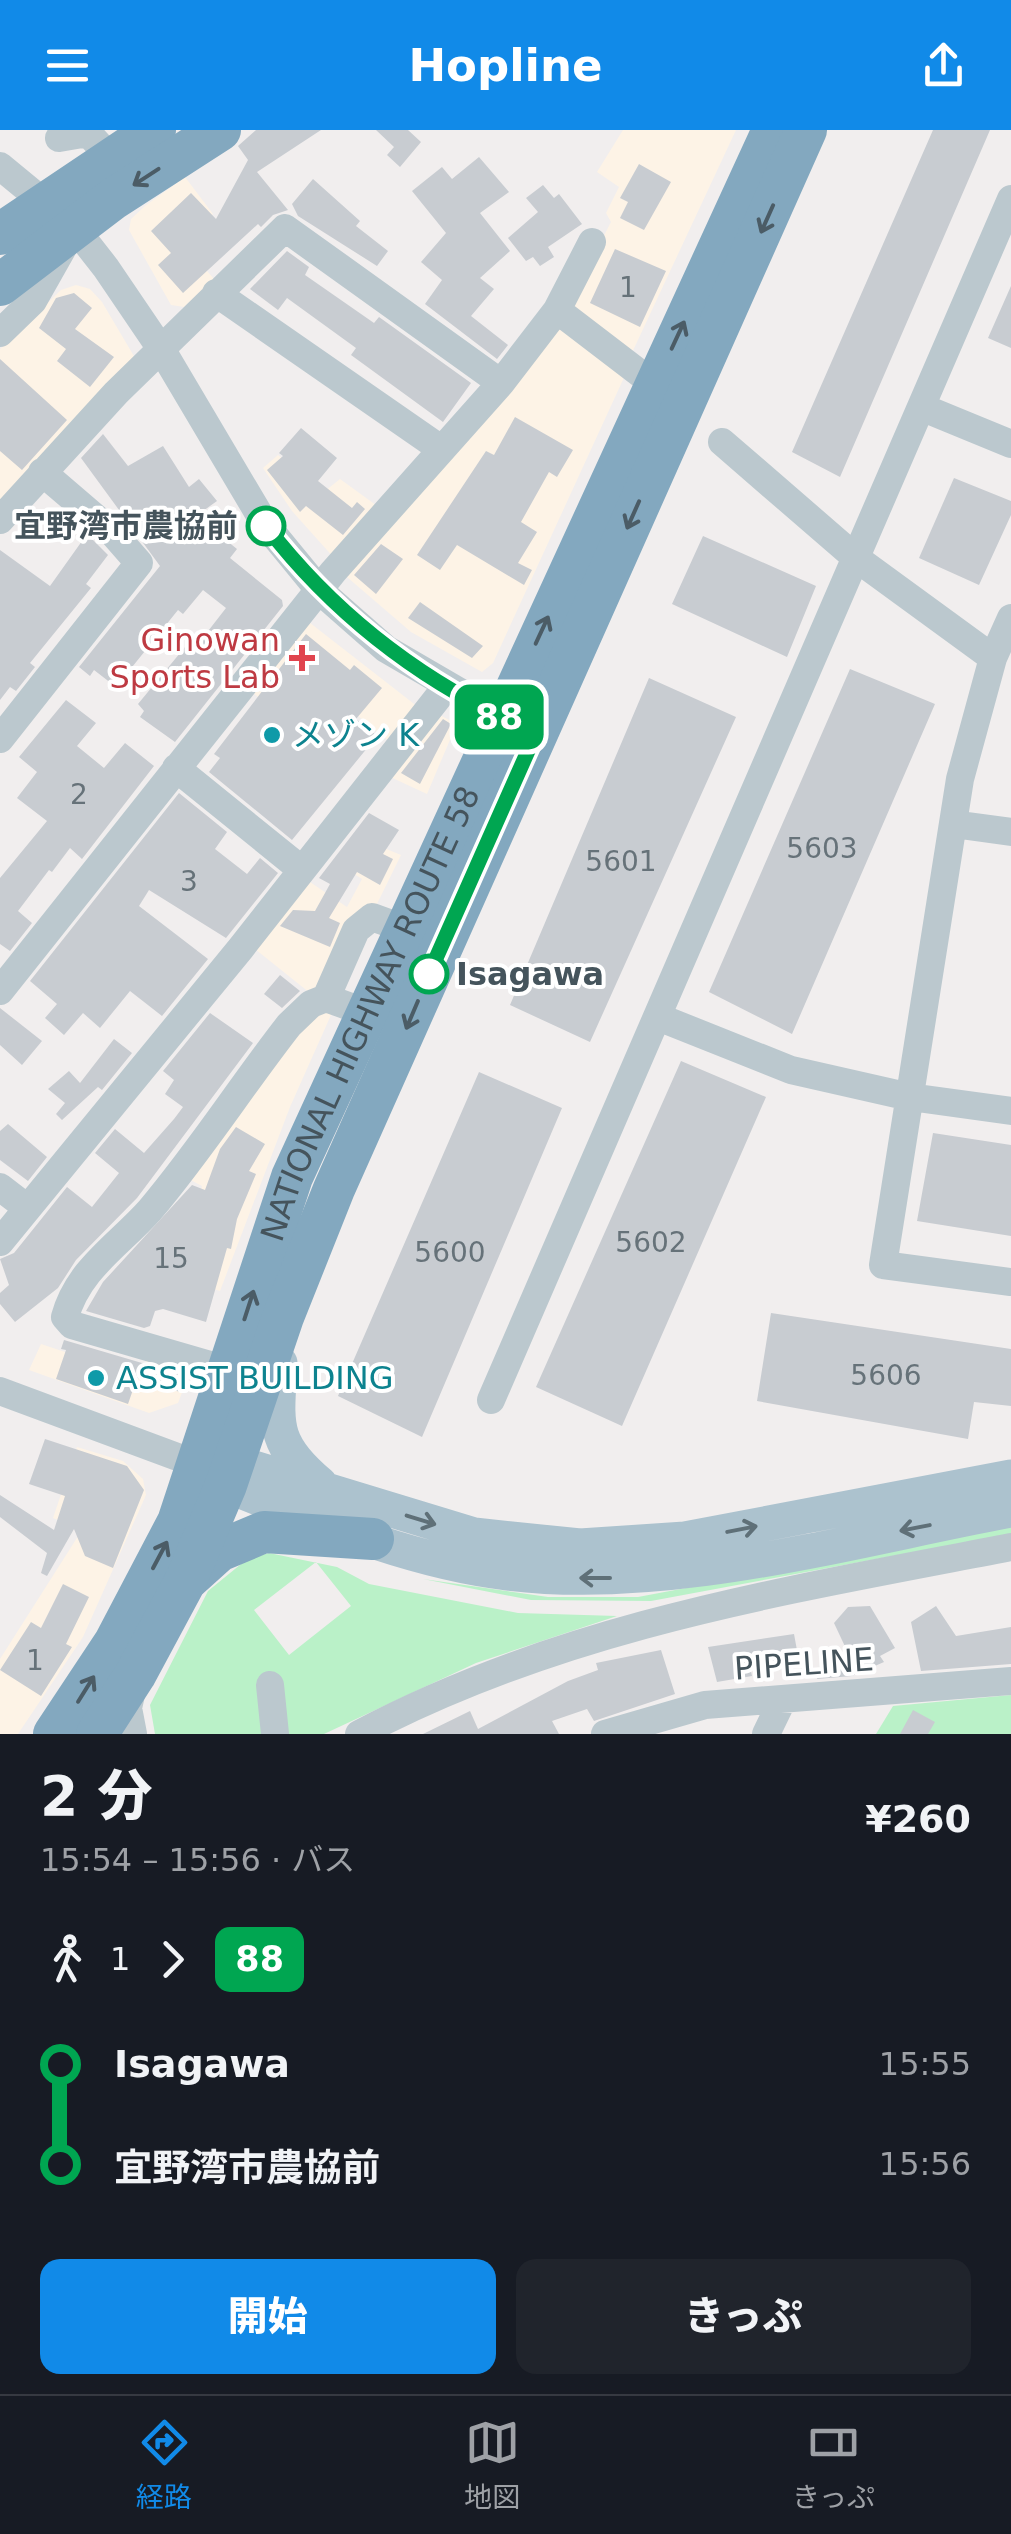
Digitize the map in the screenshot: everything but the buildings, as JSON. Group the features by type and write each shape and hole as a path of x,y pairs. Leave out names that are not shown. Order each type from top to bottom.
{"highway":[{"path":"0,284 112,158 155,130"},
{"path":"0,234 60,214 220,130"},
{"name":"NATIONAL HIGHWAY ROUTE 58","path":"97,1734 136,1675 185,1582 220,1471 655,385 774,130"},
{"name":"NATIONAL HIGHWAY ROUTE 58","path":"54,1734 115,1642 178,1522 220,1471 227,1370 292,1177 405,929 518,725 806,130"},
{"path":"185,1582 219,1551 264,1532 373,1539"}],"main road":[{"path":"282,1317 276,1424 290,1455 328,1491"},
{"path":"220,1471 328,1491 474,1535 545,1545 606,1547 685,1539 1011,1476"},
{"path":"220,1471 373,1539 472,1568 602,1579 674,1573 1011,1510"}],"street":[{"path":"60,138 88,133 112,158"},
{"path":"0,166 60,214 162,352 265,524 320,590 386,648 518,725"},
{"path":"491,1400 1011,199"},
{"path":"0,334 33,301 60,214"},
{"path":"0,520 116,393 285,228 501,383"},
{"path":"4,978 320,590 501,383 557,310 592,242"},
{"path":"216,293 442,449"},
{"path":"557,310 655,385"},
{"path":"921,406 1011,444"},
{"path":"722,442 856,558 993,658"},
{"path":"0,739 139,563 110,531 42,472"},
{"path":"1011,618 993,658 953,824 883,1265 1011,1282"},
{"path":"0,1242 447,686"},
{"path":"176,768 302,870"},
{"path":"953,824 1011,832"},
{"path":"326,998 356,930 372,917 405,929"},
{"path":"227,1370 72,1326 65,1317 99,1257 148,1212 289,1025 311,1004 326,998 367,1013"},
{"path":"658,1017 791,1070 910,1097 1011,1111"},
{"path":"0,1187 26,1206"},
{"path":"0,1391 220,1471"},
{"path":"359,1734 495,1670 598,1634 742,1599 1011,1547"},
{"path":"134,1734 128,1708 136,1675"},
{"name":"PIPELINE","path":"605,1734 705,1706 1011,1681"},
{"path":"270,1685 274,1734"},
{"path":"766,1734 781,1702"}],"shaded area":[{"path":"623,130 736,130 630,357 566,309 611,222 606,213 619,187 597,172"},
{"path":"185,177 213,214 182,242 214,279 184,307 171,305 129,230 131,219"},
{"path":"76,285 90,289 102,302 138,363 0,504 0,349 61,290"},
{"path":"559,318 627,371 493,663 482,672 411,632 340,571"},
{"path":"278,455 325,491 340,479 380,508 335,559 292,511 263,468"},
{"path":"305,619 418,707 390,742 325,689 295,726 248,689"},
{"path":"436,713 453,722 455,728 427,794 386,775"},
{"path":"357,837 401,855 374,910 324,981 310,993 250,945 304,878 347,907 362,879 340,865"},
{"path":"335,1006 290,1107 220,1291 181,1279 183,1247 202,1186 183,1176 292,1027"},
{"path":"41,1344 140,1377 149,1354 191,1369 178,1403 149,1413 29,1370"},
{"path":"77,1447 123,1461 143,1479 146,1495 83,1637 18,1734 0,1734 0,1659 82,1530 53,1518"}],"green space":[{"path":"1011,1527 1011,1534 651,1601 531,1600 423,1579 548,1597 638,1597"},
{"path":"269,1553 315,1563 254,1610 289,1655 351,1606 317,1563 337,1567 369,1584 518,1613 617,1616 476,1663 324,1734 155,1734 150,1705 208,1591 246,1560"},
{"path":"1011,1695 1011,1734 876,1734 893,1706"}],"bus line":[{"name":"88","path":"266,526 320,590 386,648 500,718 536,733 429,974"}],"place":[{"name":"宜野湾市農協前","path":"266,526"},
{"name":"Ginowan Sports Lab","path":"302,658"},
{"name":"メゾン K","path":"272,735"},
{"name":"Isagawa","path":"429,974"},
{"name":"ASSIST BUILDING","path":"96,1378"}]}
